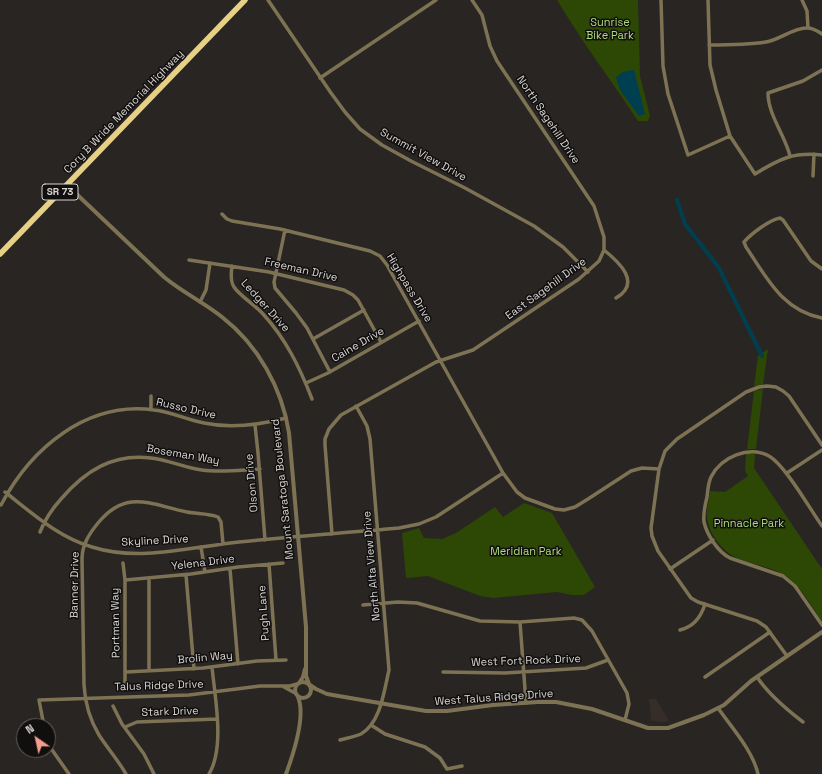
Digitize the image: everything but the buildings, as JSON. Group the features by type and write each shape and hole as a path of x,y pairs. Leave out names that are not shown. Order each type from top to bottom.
{"highway":[{"name":"Cory B Wride Memorial Highway","path":"0,254 245,0"}],"street":[{"name":"Summit View Drive","path":"268,0 320,78 345,112 360,129 378,142 411,161 465,188 534,226 563,247 588,272"},
{"path":"320,78 436,0"},
{"name":"North Sagehill Drive","path":"472,0 482,16 490,46 497,61 594,206 604,237 604,250"},
{"path":"661,0 663,66 668,94 688,155 730,136"},
{"path":"708,0 710,65 730,136 755,174 774,162 790,156 804,154 822,155"},
{"path":"802,0 807,10 808,28"},
{"path":"709,45 742,45 766,42 780,38 799,29 808,28 822,34"},
{"path":"790,156 786,140 774,117 768,99 768,93 803,80 822,70"},
{"path":"813,176 814,154"},
{"name":"Mount Saratoga Boulevard","path":"67,185 174,286 228,322 252,347 262,361 275,385 286,418 289,433 307,636 307,679 310,684"},
{"name":"Highpass Drive","path":"222,214 232,221 285,230 377,254 385,262 503,473 517,492 525,498 564,510 575,507 635,469 646,467 659,469"},
{"path":"822,269 812,261 784,220 780,218 774,219 744,242 775,291 791,305 808,314 822,318"},
{"path":"285,230 274,282 276,289 296,313 313,338 330,372"},
{"path":"604,250 620,264 627,274 627,285 623,294 616,298"},
{"name":"East Sagehill Drive","path":"356,406 441,360 473,350 579,279 599,261 604,250"},
{"name":"Freeman Drive","path":"189,260 276,273 344,290 355,298 364,310 381,342"},
{"path":"200,302 206,290 210,263"},
{"name":"Ledger Drive","path":"232,266 231,279 234,287 258,309 273,326 290,351 312,399"},
{"path":"313,338 364,310"},
{"name":"Caine Drive","path":"306,384 330,372 418,321"},
{"path":"787,656 770,632 757,620 698,602 691,598 670,569 655,546 651,528 659,469 665,452 677,439 746,392 759,386 776,387 789,396 822,445"},
{"path":"151,410 152,396"},
{"path":"332,534 325,439 329,428 335,420 356,406"},
{"name":"North Alta View Drive","path":"356,406 367,426 370,439 389,670 375,719 371,725"},
{"name":"Russo Drive","path":"1,505 6,493 44,448 71,427 89,418 108,412 131,409 151,410 169,413 213,425 229,426 254,424 286,418"},
{"name":"Olson Drive","path":"254,424 260,469 265,540"},
{"path":"787,473 822,450"},
{"path":"822,526 787,473 769,456 748,451 735,456 719,466 711,477 704,517 706,528 724,555 778,574 789,581 799,592 822,625"},
{"name":"Boseman Way","path":"40,532 50,512 78,481 93,470 114,461 144,457 160,459 187,467 210,471 226,472 260,469"},
{"name":"Skyline Drive","path":"6,493 44,522 66,536 85,545 106,551 150,553 223,544 406,527 419,524 436,517 503,473"},
{"name":"Banner Drive","path":"126,774 96,730 89,713 86,699 84,685 82,559 85,545 91,532 108,513 124,504 142,502 218,517 221,522 223,544"},
{"path":"670,569 713,540"},
{"path":"201,547 205,572"},
{"name":"Portman Way","path":"123,563 125,580 125,684"},
{"name":"Yelena Drive","path":"125,580 283,563"},
{"name":"Pugh Lane","path":"269,564 276,660"},
{"path":"230,569 238,664"},
{"path":"186,574 194,669"},
{"path":"148,671 149,578"},
{"path":"363,605 384,603 417,603 480,621 520,622 574,618 582,620 592,631 627,693 629,704 624,720"},
{"path":"680,630 687,628 700,618 705,604"},
{"path":"520,622 526,703"},
{"path":"706,677 770,632"},
{"name":"West Talus Ridge Drive","path":"308,697 316,694 327,694 418,710 434,711 493,705 547,702 592,709 648,728 668,728 682,724 730,701 757,677 822,632"},
{"name":"Brolin Way","path":"126,672 194,669 286,660"},
{"name":"West Fort Rock Drive","path":"443,672 505,673 586,668 608,660"},
{"path":"210,774 218,750 212,667"},
{"name":"Mount Saratoga Boulevard","path":"298,684 303,677 306,667"},
{"path":"757,677 780,703 802,722"},
{"path":"286,774 295,744 300,713 300,703 295,689 298,684 303,682 310,684 312,691 300,713"},
{"name":"Talus Ridge Drive","path":"42,718 39,700 214,693 260,686 298,684"},
{"name":"West Talus Ridge Drive","path":"310,684 316,690 327,694"},
{"name":"Talus Ridge Drive","path":"281,686 289,688 297,695"},
{"path":"297,695 303,699 308,697"},
{"path":"113,706 125,727 141,748 154,774"},
{"path":"718,708 750,754 756,765 758,774"},
{"name":"Stark Drive","path":"125,727 137,722 216,719"},
{"path":"340,740 358,735 371,725 385,734 425,747 440,758 447,769"},
{"path":"56,756 68,774"},
{"path":"447,769 462,766"},
{"path":"445,774 447,769"}],"shaded area":[{"path":"649,699 656,699 669,721 662,722 648,720 651,719"}],"green space":[{"name":"Sunrise Bike Park","path":"557,0 638,0 640,76 650,116 648,121 638,121 576,31"},
{"path":"768,349 763,385 754,386 758,356"},
{"path":"763,389 756,449 747,449 754,391"},
{"name":"Pinnacle Park","path":"746,454 755,454 754,468 822,569 822,622 796,584 779,572 732,555 718,542 708,524 707,508 710,491 725,492 748,476 745,470"},
{"name":"Meridian Park","path":"524,503 552,513 595,587 584,595 572,595 557,592 493,598 480,596 428,576 406,578 402,533 419,528 424,538 442,539 456,533 495,507 503,517"}],"water":[{"path":"634,70 645,114 639,116 620,90 616,78 626,71"}],"waterway":[{"path":"677,200 685,224 719,268 762,356"}]}
